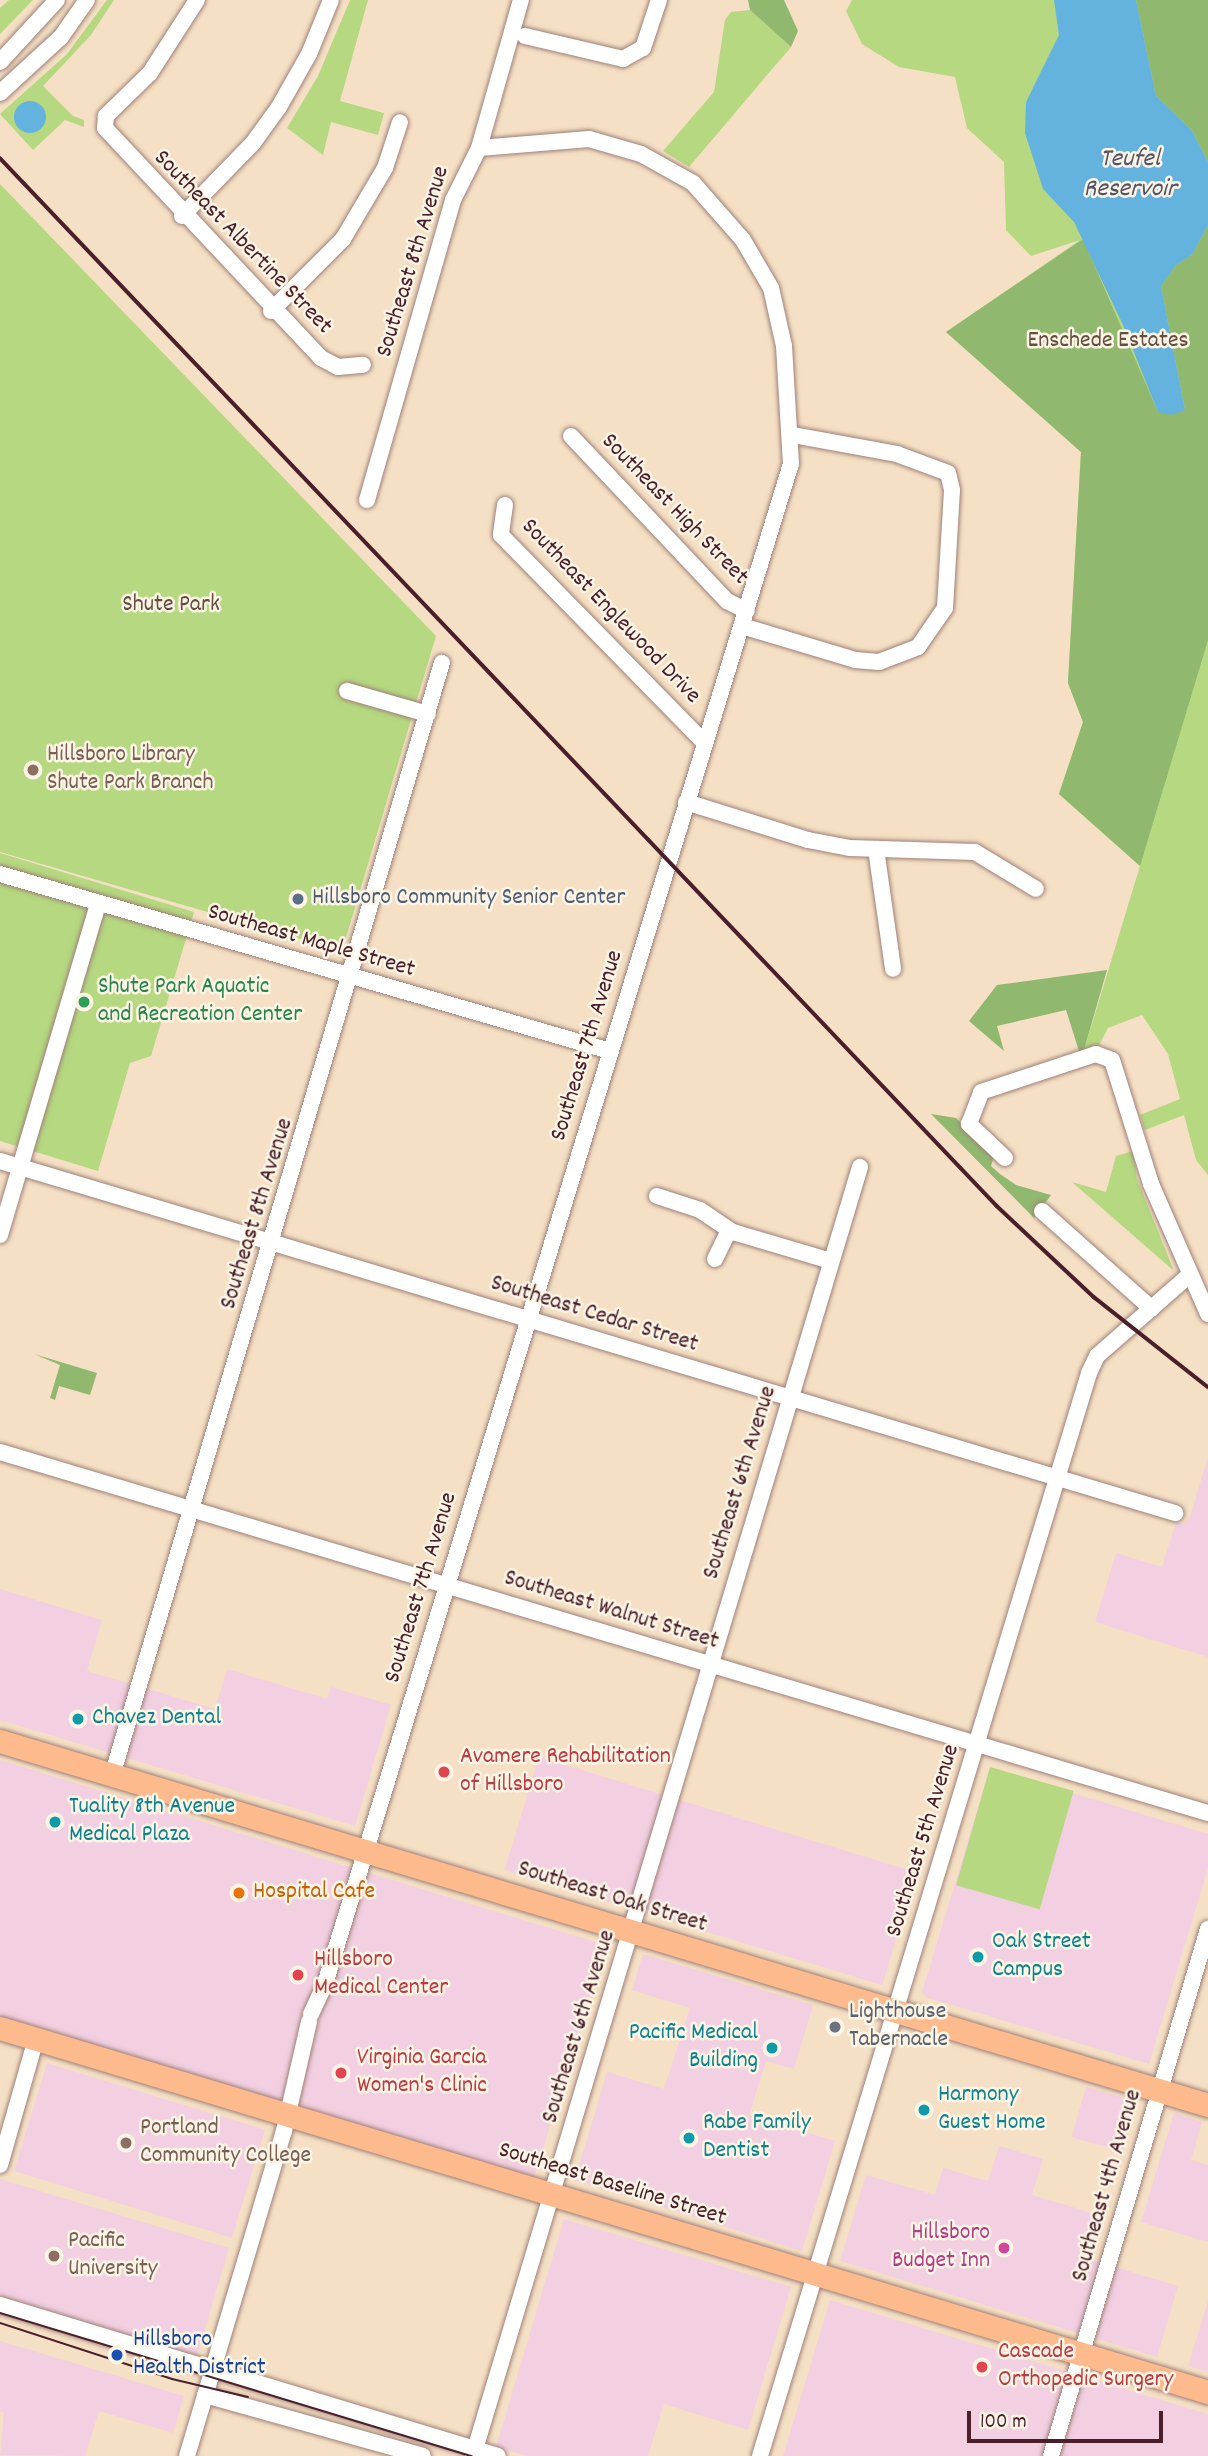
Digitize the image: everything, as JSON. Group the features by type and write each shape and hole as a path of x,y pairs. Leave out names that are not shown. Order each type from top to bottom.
{"highway":[{"name":"Southeast Oak Street","path":"0,1741 1208,2105"},
{"name":"Southeast Baseline Street","path":"0,2028 1208,2392"}],"street":[{"path":"0,62 57,0"},
{"path":"0,93 61,37 88,0"},
{"name":"Southeast Albertine Street","path":"197,0 150,73 105,122 110,136 271,311 321,358 338,367 363,365"},
{"path":"183,216 253,143 279,107 309,54 331,0"},
{"name":"Southeast 8th Avenue","path":"367,500 453,200 479,148 521,0"},
{"path":"525,36 611,59 630,57 647,41 659,0"},
{"path":"271,311 343,239 385,168 400,122"},
{"name":"Southeast 7th Avenue","path":"187,2456 287,2115 310,2018 325,1984 686,802 785,491 792,435 784,346 775,303 762,270 724,216 693,183 661,163 620,147 567,139 479,148"},
{"name":"Southeast High Street","path":"571,436 744,619 855,660 879,662 918,647 945,608 952,490 948,472 897,454 792,435"},
{"name":"Southeast Englewood Drive","path":"505,505 501,535 705,743"},
{"name":"Southeast 8th Avenue","path":"112,1776 274,1242 442,663"},
{"path":"347,691 428,715"},
{"path":"686,802 808,840 876,849 975,852 1036,890"},
{"path":"876,849 893,969"},
{"name":"Southeast Maple Street","path":"0,874 610,1051"},
{"path":"0,1235 98,904"},
{"path":"1005,1158 969,1124 981,1091 1096,1054 1112,1060 1151,1184 1188,1276 1208,1314"},
{"name":"Southeast Cedar Street","path":"0,1161 1175,1513"},
{"name":"Southeast 6th Avenue","path":"474,2453 860,1167"},
{"path":"657,1196 694,1207 729,1230 831,1261"},
{"path":"1042,1211 1152,1309"},
{"path":"715,1259 729,1230"},
{"name":"Southeast 5th Avenue","path":"760,2456 1097,1356 1188,1276"},
{"name":"Southeast Walnut Street","path":"0,1452 1208,1813"},
{"name":"Southeast 4th Avenue","path":"1051,2456 1208,1929"},
{"path":"0,2165 36,2039"},
{"path":"0,2305 213,2369 474,2453 498,2456"},
{"path":"205,2395 423,2456"}],"shaded area":[{"path":"1208,1457 1208,1657 1095,1622 1116,1553 1162,1567 1176,1522 1183,1524 1190,1517"},
{"path":"0,1589 102,1620 87,1671 215,1709 227,1669 327,1699 331,1687 391,1705 355,1826 0,1720"},
{"path":"539,1757 917,1872 882,1985 505,1870"},
{"name":"Hillsboro Medical Center","path":"0,1760 605,1945 533,2181 0,2018"},
{"path":"990,1768 1208,1834 1208,1868 1149,2064 925,1997 922,1992"},
{"path":"643,1954 813,2005 794,2069 766,2061 749,2115 835,2141 802,2251 575,2180 607,2072 664,2089 690,2008 632,1990"},
{"name":"Portland Community College","path":"47,2063 265,2130 232,2238 14,2171"},
{"path":"1086,2087 1137,2102 1123,2152 1072,2137"},
{"path":"1174,2113 1202,2122 1191,2160 1208,2165 1208,2242 1141,2222"},
{"path":"999,2146 1043,2159 1032,2195 1102,2216 1089,2259 1178,2286 1157,2357 840,2261 866,2175 935,2195 943,2168 988,2181"},
{"path":"0,2179 229,2248 197,2356 0,2297"},
{"path":"564,2219 791,2287 748,2430 664,2404 648,2456 528,2456 496,2447"},
{"path":"830,2300 1208,2414 1208,2456 783,2456"},
{"path":"1208,2301 1208,2372 1188,2366"},
{"path":"0,2341 184,2396 173,2433 99,2411 85,2456 0,2455 4,2413 0,2411"}],"green space":[{"path":"9,0 33,0 0,34 0,8"},
{"path":"107,0 114,0 91,35 43,86 73,116 84,120 84,127 65,120 33,150 0,114 67,54"},
{"path":"350,0 368,0 340,101 384,113 378,135 331,122 323,155 287,128 318,76"},
{"path":"748,0 784,0 798,31 791,47 750,10"},
{"name":"Enschede Estates","path":"852,0 1208,0 1208,1175 1196,1160 1184,1115 1145,1130 1140,1115 1180,1099 1168,1054 1142,1015 1108,1028 1098,1047 1084,1050 1140,866 1059,794 1083,722 1068,683 1081,452 946,332 1080,240 1031,256 1006,230 1004,162 967,128 955,77 899,67 862,44 846,11","holes":["1052,50 1083,239 1074,222 1041,74"]},
{"path":"1136,0 1208,0 1208,162 1192,131 1156,96"},
{"path":"750,10 791,47 689,167 663,151 714,92 725,20 731,12"},
{"name":"Shute Park","path":"0,184 436,636 342,951 0,852"},
{"name":"Enschede Estates","path":"1208,225 1208,640 1140,866 1059,794 1083,722 1068,683 1081,452 946,332 1083,239 1158,412 1185,410 1161,286 1176,265 1192,255"},
{"name":"Shute Park Aquatic and Recreation Center","path":"0,853 194,912 151,1056 130,1063 98,1171 0,1141"},
{"path":"1107,970 1084,1050 1079,1051 1066,1010 997,1026 1004,1051 969,1021 997,985"},
{"path":"931,1114 956,1118 994,1156 991,1166 1016,1185 1051,1195 1034,1218"},
{"path":"1133,1151 1137,1179 1174,1271 1072,1182 1106,1192 1116,1156"},
{"path":"34,1354 97,1373 90,1395 59,1386 55,1400 50,1398 60,1365"},
{"path":"990,1767 1074,1791 1040,1909 956,1885"}],"water":[{"name":"Teufel Reservoir","path":"1054,0 1136,0 1156,96 1192,131 1208,162 1208,225 1192,255 1176,265 1161,286 1185,410 1172,415 1158,412 1123,325 1074,222 1043,189 1025,133 1026,102 1059,35"},
{"path":"30,101 41,106 46,117 41,128 30,133 19,128 14,117 19,106"}],"tram line":[{"path":"0,2313 472,2456"},
{"path":"0,2323 172,2379 248,2397"}],"railway":[{"path":"0,158 997,1206 1094,1297 1208,1387"}],"place":[{"name":"Hillsboro Library Shute Park Branch","path":"33,770"},
{"name":"Hillsboro Community Senior Center","path":"298,899"},
{"name":"Shute Park Aquatic and Recreation Center","path":"84,1002"},
{"name":"Chavez Dental","path":"78,1719"},
{"name":"Avamere Rehabilitation of Hillsboro","path":"444,1772"},
{"name":"Tuality 8th Avenue Medical Plaza","path":"55,1822"},
{"name":"Hospital Cafe","path":"239,1893"},
{"name":"Oak Street Campus","path":"978,1957"},
{"name":"Hillsboro Medical Center","path":"298,1975"},
{"name":"Lighthouse Tabernacle","path":"835,2027"},
{"name":"Pacific Medical Building","path":"772,2048"},
{"name":"Virginia Garcia Women's Clinic","path":"341,2073"},
{"name":"Harmony Guest Home","path":"924,2110"},
{"name":"Rabe Family Dentist","path":"689,2138"},
{"name":"Portland Community College","path":"126,2143"},
{"name":"Hillsboro Budget Inn","path":"1004,2248"},
{"name":"Pacific University","path":"54,2256"},
{"name":"Hillsboro Health District","path":"117,2355"},
{"name":"Cascade Orthopedic Surgery","path":"982,2367"}]}
